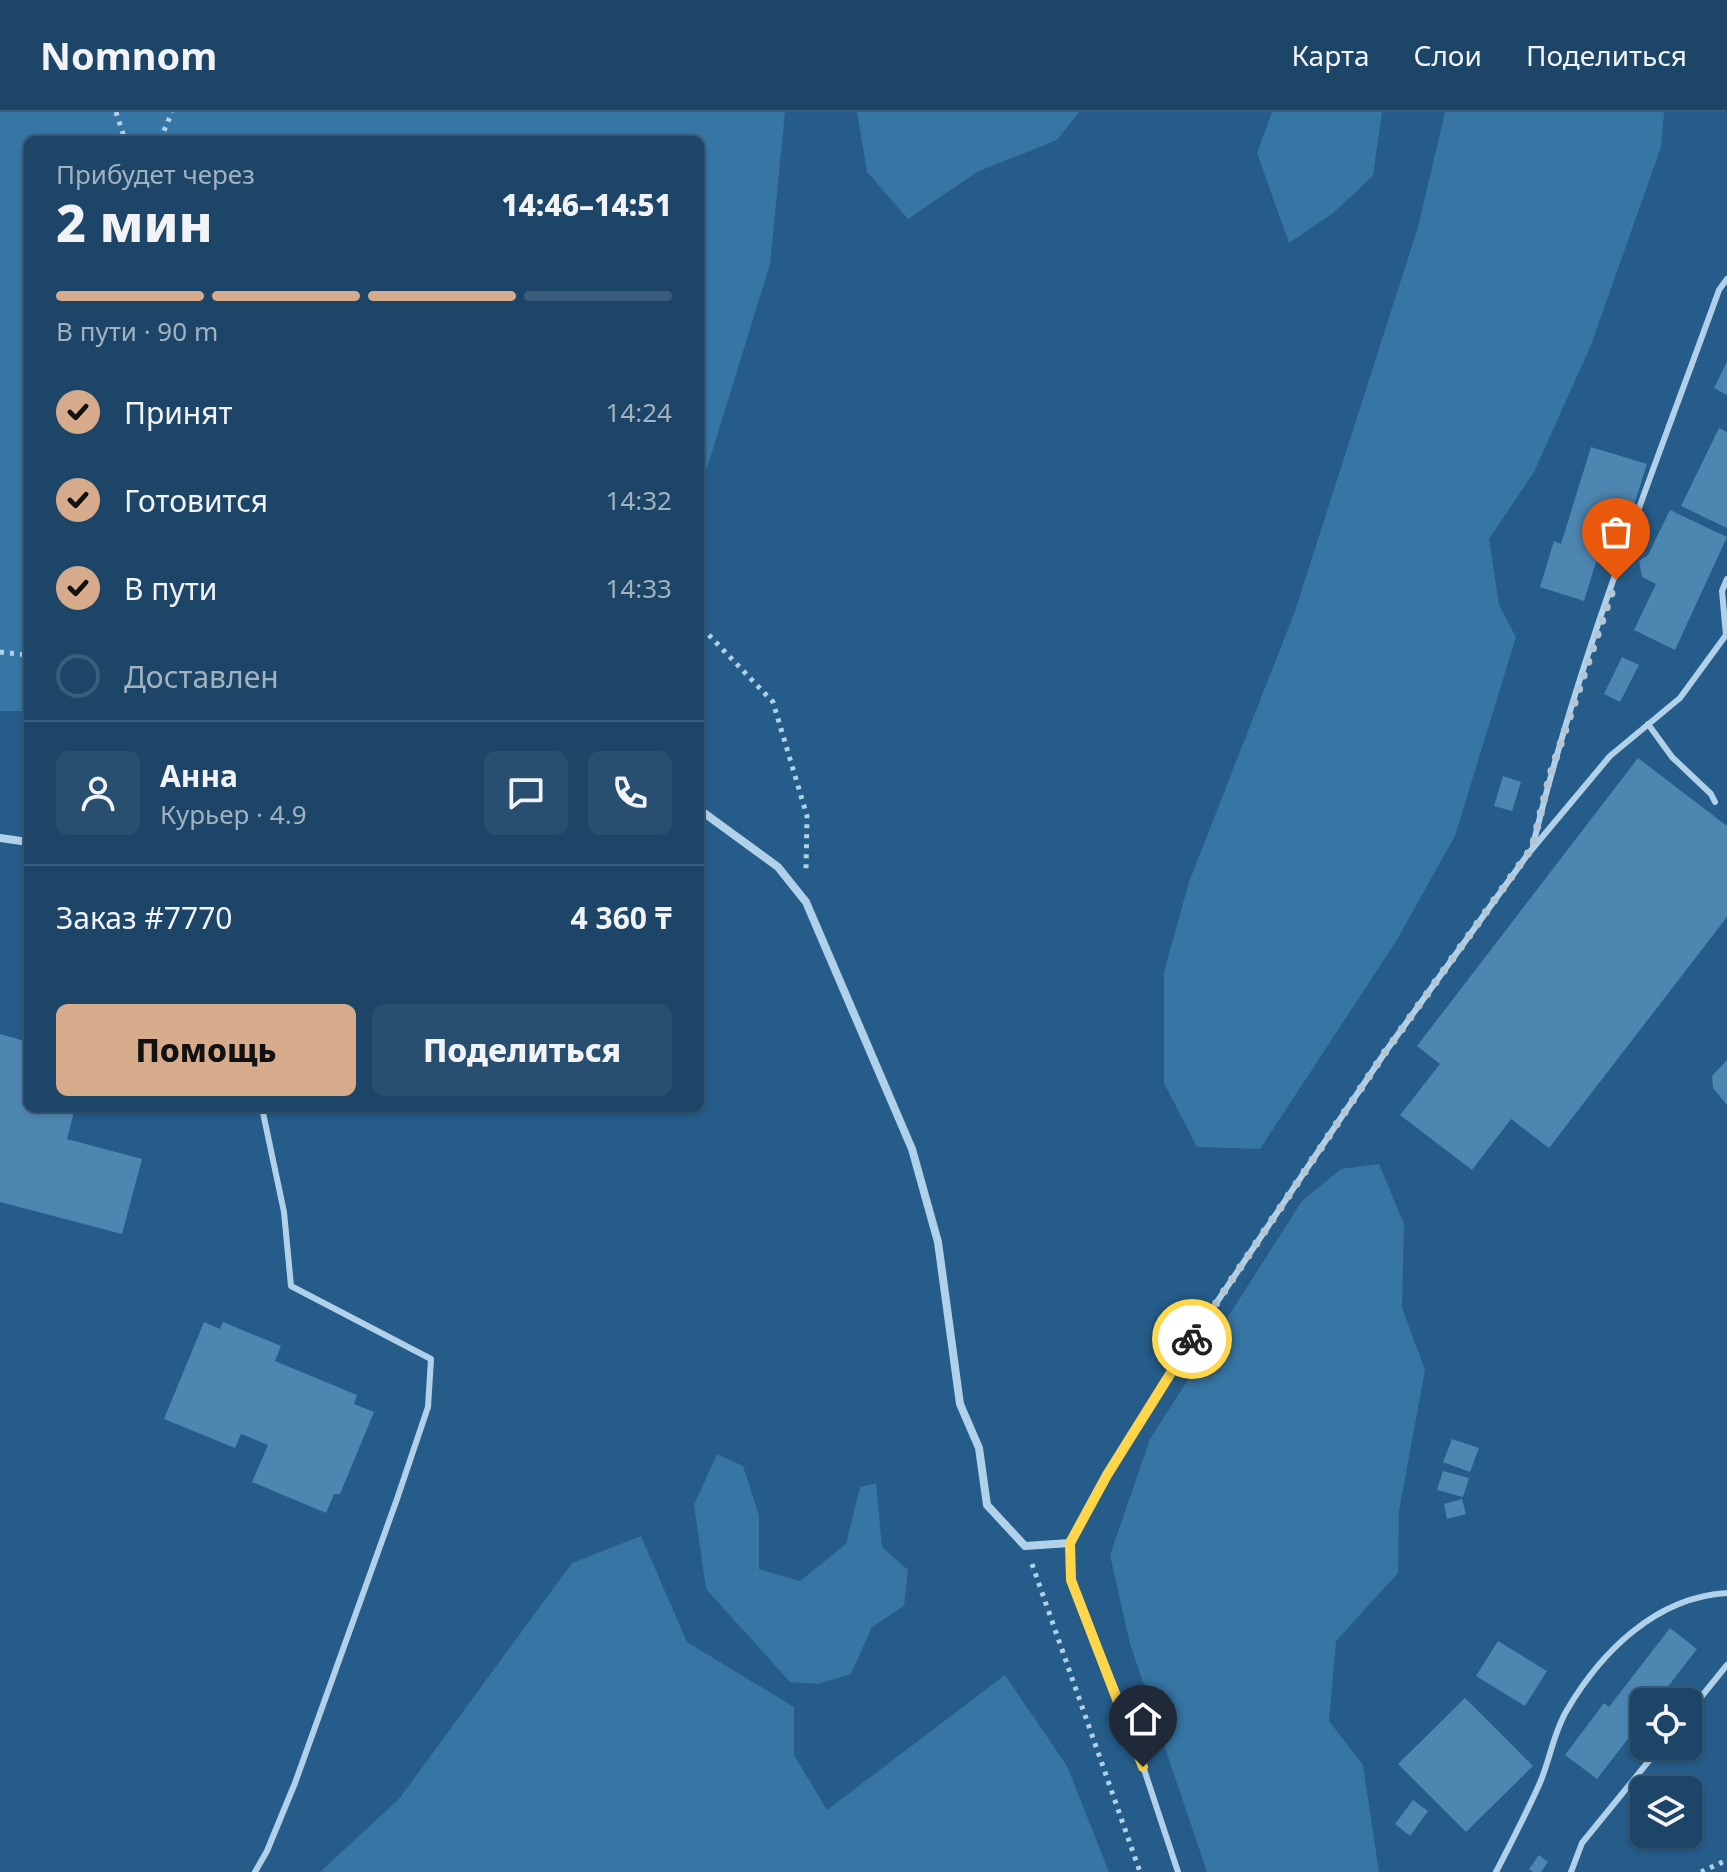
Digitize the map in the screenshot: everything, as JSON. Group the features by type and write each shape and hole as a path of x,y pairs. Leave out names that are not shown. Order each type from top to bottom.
{"street":[{"path":"704,813 778,867 806,902 912,1149 938,1242 960,1404 979,1448 987,1505 1025,1546 1070,1543"},
{"path":"0,838 24,841"}],"lane":[{"path":"1532,848 1550,775 1594,637 1719,290 1727,279"},
{"path":"1178,1872 1126,1715 1071,1580 1070,1543 1107,1475 1190,1342 1386,1051 1532,848 1610,756 1680,698 1727,636 1722,591 1727,579"},
{"path":"1648,724 1672,757 1711,794 1715,802"},
{"path":"255,1872 295,1783 397,1499 428,1407 431,1359 291,1286 284,1212 263,1112"},
{"path":"1496,1872 1541,1781 1567,1710 1625,1634 1673,1606 1709,1594 1727,1593"},
{"path":"1702,1696 1727,1665"},
{"path":"1571,1872 1582,1843 1650,1760"}],"path":[{"path":"116,112 124,136"},
{"path":"162,136 172,112"},
{"path":"704,632 773,702 807,816 806,902"},
{"path":"0,652 24,655"},
{"path":"1025,1546 1140,1872"},
{"path":"1701,1872 1727,1860"}],"shaded area":[{"path":"0,112 785,112 770,264 704,478 704,136 24,136 24,711 0,711"},
{"path":"857,112 1079,112 1057,140 977,172 908,219 867,172"},
{"path":"1272,112 1382,112 1373,176 1332,214 1289,243 1257,153"},
{"path":"1445,112 1664,112 1661,147 1591,345 1534,472 1489,539 1499,605 1516,637 1455,836 1395,943 1260,1149 1197,1147 1164,1083 1164,972 1189,882 1295,611 1418,227"},
{"path":"1379,1164 1404,1224 1402,1308 1425,1370 1399,1511 1398,1573 1336,1641 1329,1721 1363,1765 1379,1872 1207,1872 1130,1644 1110,1555 1150,1439 1302,1201 1341,1169"},
{"path":"717,1454 743,1466 759,1515 759,1569 800,1581 846,1544 860,1487 876,1483 882,1547 908,1570 904,1606 872,1627 851,1674 818,1684 790,1682 706,1589 694,1505"},
{"path":"641,1536 687,1642 794,1707 794,1755 827,1810 1005,1675 1067,1766 1109,1872 320,1872 399,1799 572,1563"}],"building":[{"path":"1727,362 1727,395 1714,388"},
{"path":"1719,428 1727,432 1727,528 1681,506"},
{"path":"1591,447 1647,464 1614,568 1596,562 1584,601 1540,587 1554,541 1561,544"},
{"path":"1670,510 1727,537 1675,650 1634,630 1656,584 1642,577 1639,561 1648,555"},
{"path":"1622,657 1639,665 1620,702 1604,694"},
{"path":"1638,758 1727,826 1727,917 1549,1148 1511,1119 1472,1170 1400,1115 1440,1064 1417,1046"},
{"path":"1503,776 1521,782 1512,811 1494,806"},
{"path":"0,1034 24,1041 24,1112 74,1112 67,1139 142,1159 122,1234 0,1202"},
{"path":"1727,1060 1727,1105 1713,1088 1712,1076"},
{"path":"204,1322 220,1329 223,1322 281,1346 275,1361 357,1395 354,1404 374,1412 340,1494 334,1494 326,1513 252,1482 268,1445 241,1434 235,1448 164,1419"},
{"path":"1452,1439 1479,1448 1470,1472 1443,1462"},
{"path":"1443,1471 1469,1478 1463,1497 1437,1490"},
{"path":"1462,1499 1466,1514 1447,1519 1444,1504"},
{"path":"1670,1628 1697,1649 1667,1688 1630,1688 1630,1736 1597,1779 1565,1755 1604,1703 1609,1707"},
{"path":"1498,1641 1547,1671 1525,1706 1476,1676"},
{"path":"1465,1698 1533,1766 1466,1832 1398,1764"},
{"path":"1413,1800 1428,1811 1410,1836 1395,1824"},
{"path":"1539,1855 1548,1862 1541,1872 1533,1872 1529,1869"}],"way so far":[{"path":"1192,1339 1386,1051 1532,848 1550,775 1594,637 1616,580"}],"route":[{"path":"1143,1767 1126,1715 1071,1580 1070,1543 1107,1475 1192,1339"}]}
